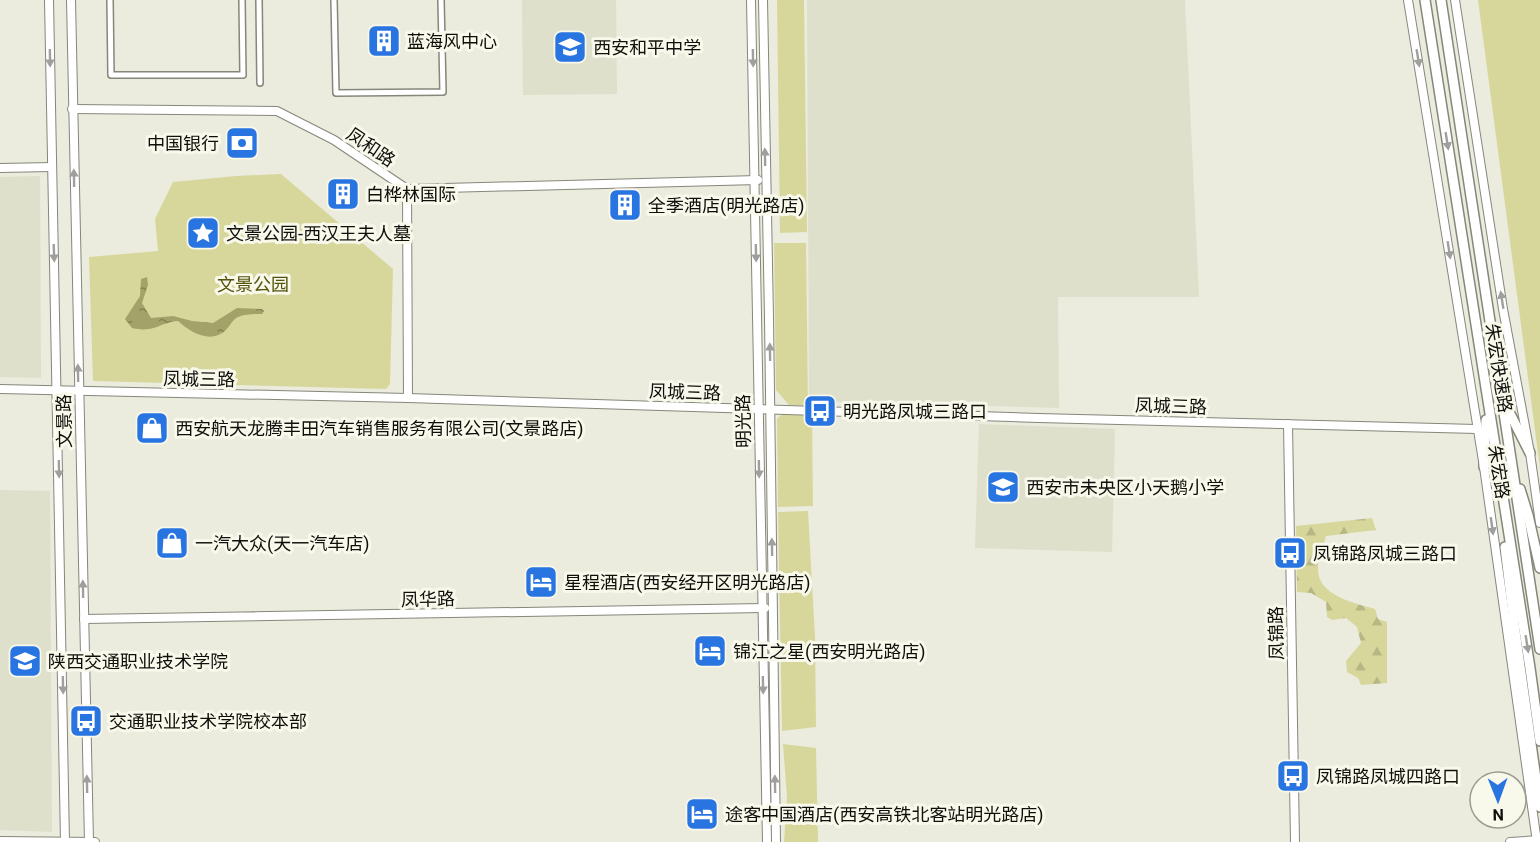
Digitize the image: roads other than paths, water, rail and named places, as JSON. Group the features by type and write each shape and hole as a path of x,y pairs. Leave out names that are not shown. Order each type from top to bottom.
{"highway":[{"name":"朱宏快速路","path":"1425,0 1498,464 1525,669 1540,741"},
{"name":"朱宏快速路","path":"1441,0 1540,649"},
{"path":"1502,398 1530,453"},
{"path":"1484,467 1487,400"},
{"path":"1511,462 1528,515 1540,568"},
{"path":"1525,669 1540,807"}],"main road":[{"name":"文景路","path":"50,0 65,842"},
{"name":"文景路","path":"71,0 89,842"},
{"name":"明光路","path":"751,0 767,842"},
{"name":"明光路","path":"763,0 776,842"},
{"name":"朱宏路","path":"1408,0 1484,467 1538,840"},
{"name":"朱宏路","path":"1455,0 1503,309 1530,453 1540,523"},
{"name":"凤和路","path":"72,109 277,111 334,140 407,189 765,180"},
{"path":"0,168 52,167"},
{"path":"407,189 408,398"},
{"name":"凤城三路","path":"0,389 408,398 758,410 1477,429"},
{"name":"凤锦路","path":"1288,424 1295,842"},
{"name":"凤华路","path":"84,619 773,608"},
{"path":"1510,842 1538,840"},
{"path":"0,841 95,842"}],"street":[{"path":"110,0 111,75 243,75 242,0"},
{"path":"259,0 260,83"},
{"path":"334,0 336,93 442,92 441,0"}],"water":[{"path":"147,277 148,285 142,303 151,318 173,316 213,323 237,308 264,311 262,314 238,317 225,331 213,336 200,335 178,321 152,329 132,328 125,319 140,296 141,279"}],"place":[{"name":"蓝海风中心","path":"384,41"},
{"name":"西安和平中学","path":"570,47"},
{"name":"中国银行","path":"242,143"},
{"name":"白桦林国际","path":"343,194"},
{"name":"全季酒店(明光路店)","path":"625,205"},
{"name":"文景公园-西汉王夫人墓","path":"203,233"},
{"name":"明光路凤城三路口","path":"820,411"},
{"name":"西安航天龙腾丰田汽车销售服务有限公司(文景路店)","path":"152,428"},
{"name":"西安市未央区小天鹅小学","path":"1003,487"},
{"name":"一汽大众(天一汽车店)","path":"172,543"},
{"name":"凤锦路凤城三路口","path":"1290,553"},
{"name":"星程酒店(西安经开区明光路店)","path":"541,582"},
{"name":"锦江之星(西安明光路店)","path":"710,651"},
{"name":"陕西交通职业技术学院","path":"25,661"},
{"name":"交通职业技术学院校本部","path":"86,721"},
{"name":"凤锦路凤城四路口","path":"1293,776"},
{"name":"途客中国酒店(西安高铁北客站明光路店)","path":"702,814"}],"park label":[{"name":"文景公园","path":"253,284"}]}
